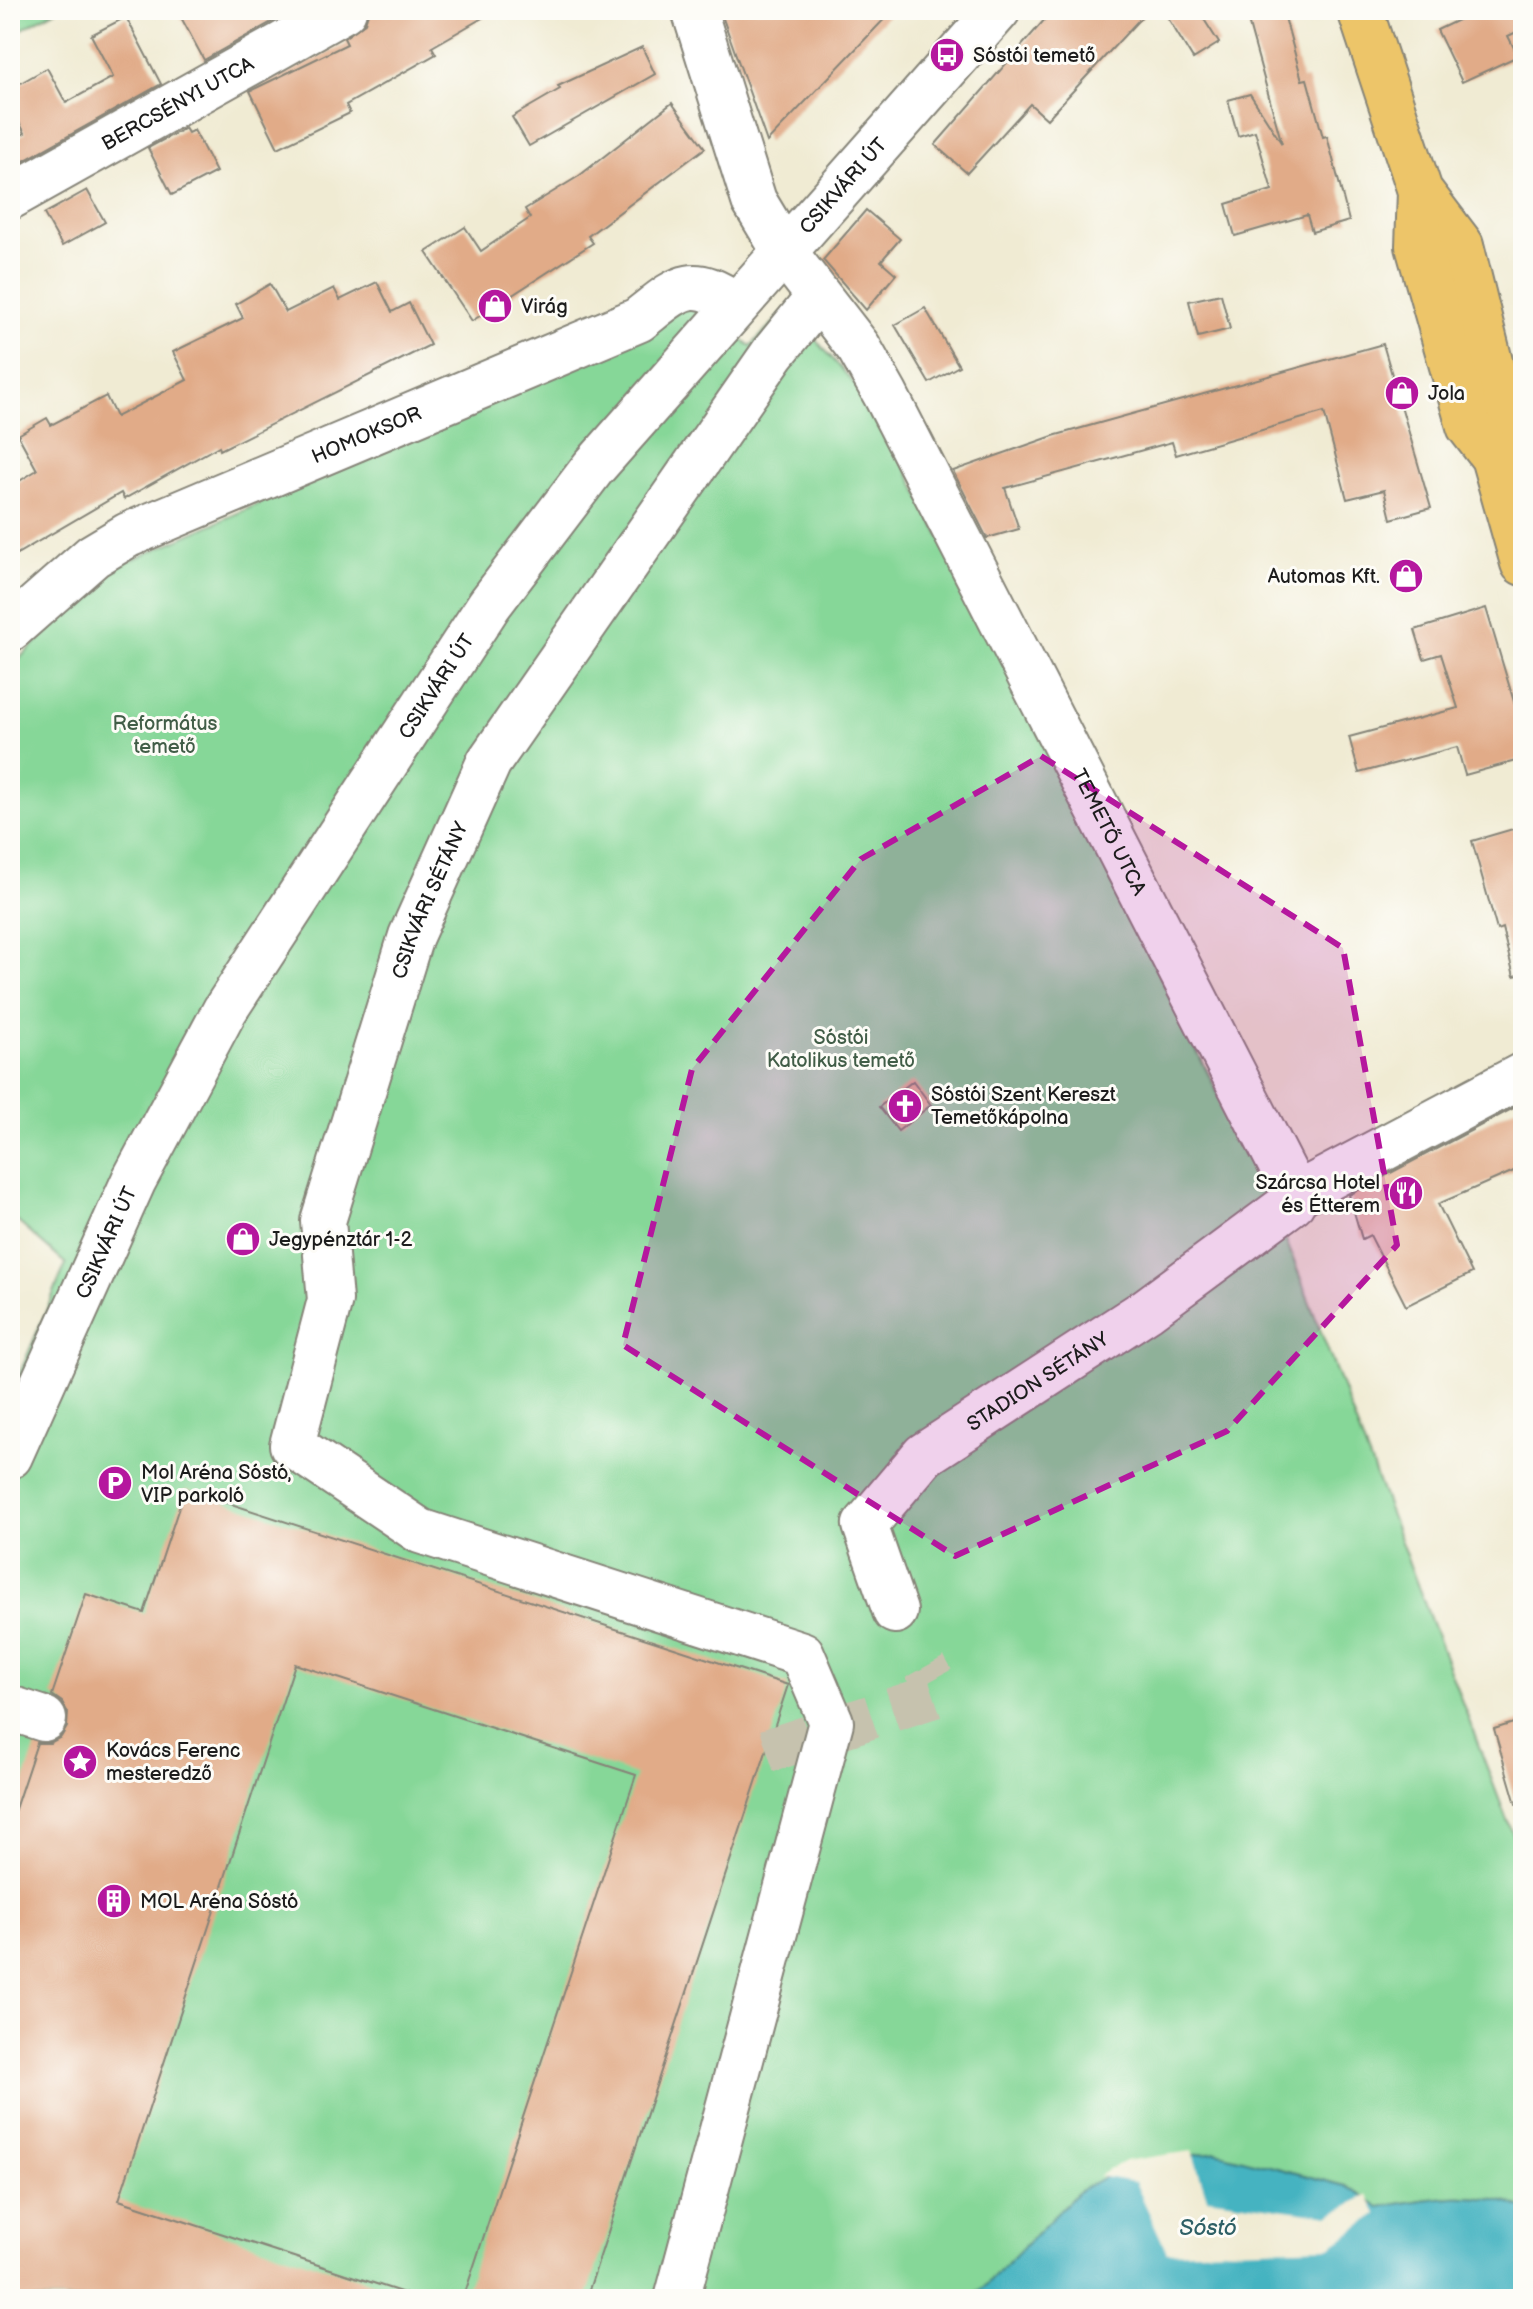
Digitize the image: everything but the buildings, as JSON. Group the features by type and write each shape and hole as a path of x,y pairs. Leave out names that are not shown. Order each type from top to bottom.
{"main road":[{"path":"1363,13 1420,191 1418,246 1469,426 1513,451 1523,563"}],"street":[{"name":"BERCSÉNYI UTCA","path":"10,197 344,10"},
{"name":"TEMETŐ UTCA","path":"694,10 754,201 786,254 859,348 1296,1195"},
{"name":"CSIKVÁRI ÚT","path":"10,1456 134,1180 233,998 489,605 593,468 736,305 786,254 998,10"},
{"name":"HOMOKSOR","path":"10,629 93,556 128,535 638,320 679,288 712,287 736,305"},
{"name":"CSIKVÁRI SÉTÁNY","path":"677,2299 831,1722 802,1654 420,1531 292,1445 330,1300 323,1221 411,936 489,762 774,352 818,298"},
{"path":"1296,1195 1523,1075"},
{"name":"STADION SÉTÁNY","path":"895,1611 865,1525 924,1455 1147,1310 1293,1202 1296,1195"}],"highlighted area":[{"path":"1041,756 1343,948 1397,1245 1227,1431 955,1556 623,1345 692,1069 861,859"}],"green space":[{"path":"10,10 56,10 10,36"},
{"path":"685,303 751,346 788,308 876,408 1268,1193 1523,1862 1523,2208 1469,2197 1435,2198 1380,2207 1346,2186 1132,2299 10,2299 10,1396 66,1264 10,1215 10,667 120,565 542,379"}],"water":[{"name":"Sóstó","path":"1216,2152 1346,2186 1380,2207 1435,2198 1469,2197 1523,2208 1523,2299 972,2299 1078,2192 1126,2165"}],"pier":[{"path":"1192,2151 1207,2198 1330,2215 1368,2195 1377,2214 1330,2247 1167,2252 1135,2182 1098,2176 1125,2161"}],"tunnel":[{"path":"767,1751 940,1694 925,1667"}],"place":[{"name":"Sóstói temető","path":"947,55"},
{"name":"Virág","path":"495,306"},
{"name":"Jola","path":"1402,393"},
{"name":"Automas Kft.","path":"1406,576"},
{"name":"Sóstói Szent Kereszt Temetőkápolna","path":"905,1106"},
{"name":"Szárcsa Hotel és Étterem","path":"1406,1193"},
{"name":"Jegypénztár 1-2","path":"243,1239"},
{"name":"Mol Aréna Sóstó, VIP parkoló","path":"115,1483"},
{"name":"Kovács Ferenc mesteredző","path":"80,1762"},
{"name":"MOL Aréna Sóstó","path":"114,1901"}],"park label":[{"name":"Református temető","path":"165,734"},
{"name":"Sóstói Katolikus temető","path":"841,1048"}]}
